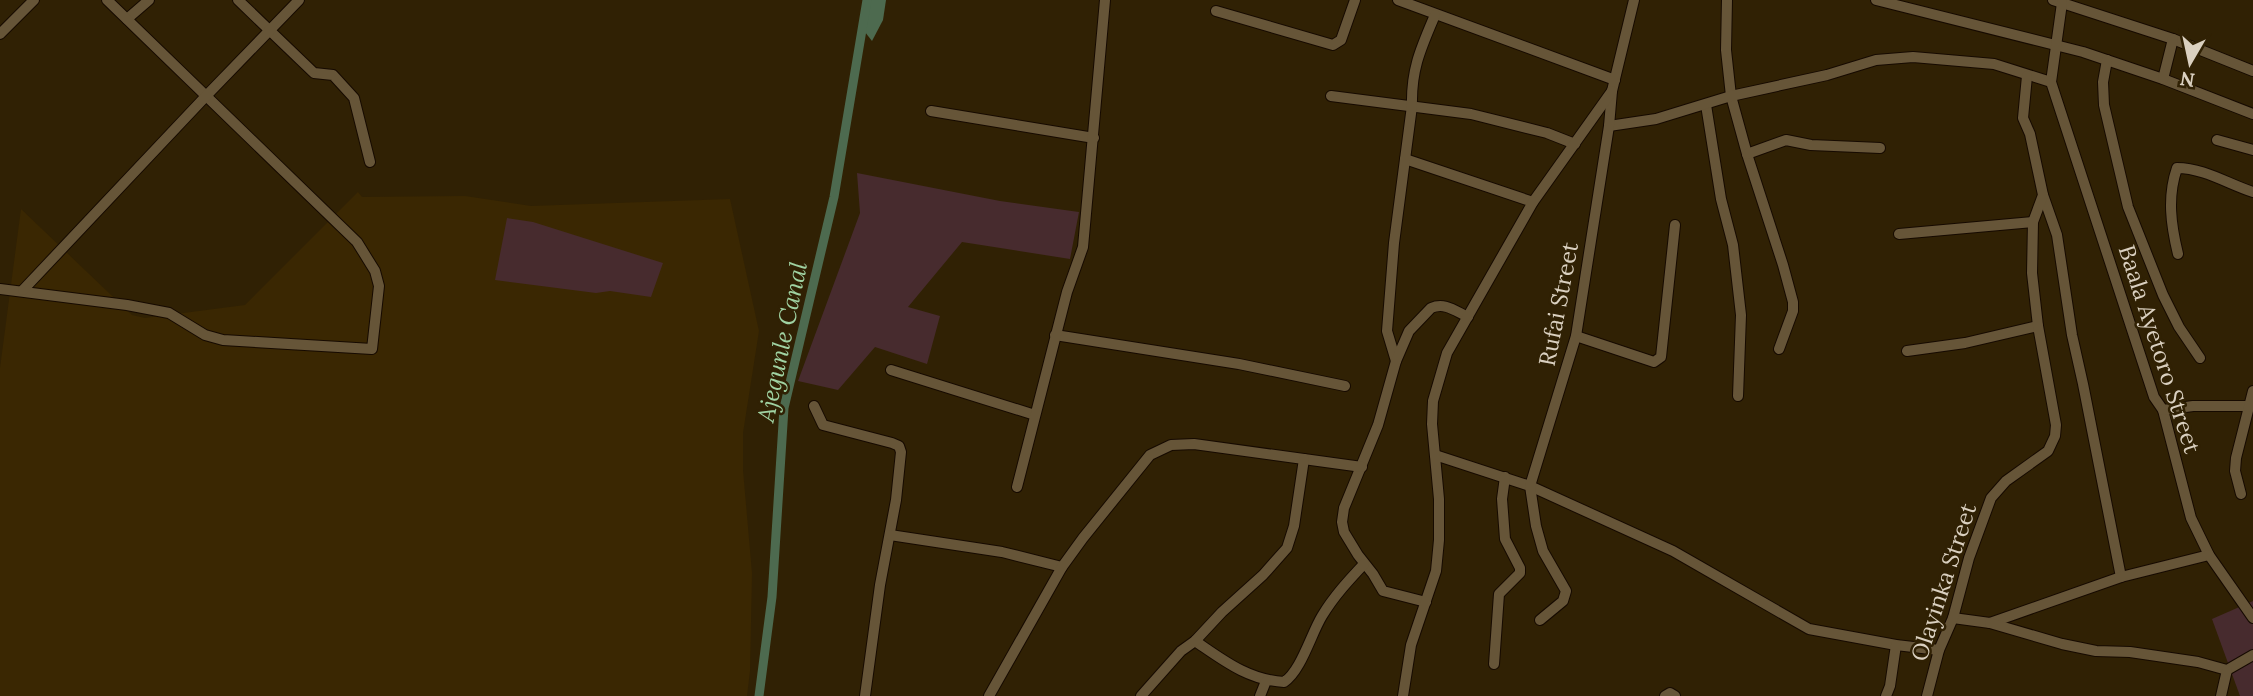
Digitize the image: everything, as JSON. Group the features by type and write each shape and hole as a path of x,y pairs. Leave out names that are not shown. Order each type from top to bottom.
{"street":[{"path":"0,34 34,0"},
{"path":"0,289 127,304 169,313 205,335 223,340 372,349 379,286 375,271 357,243 107,0"},
{"path":"127,19 149,0"},
{"path":"238,0 314,73 333,75 354,98 370,162"},
{"path":"23,290 299,0"},
{"path":"1017,487 1055,335 1083,247 1105,0"},
{"path":"1216,10 1333,45 1341,40 1355,0"},
{"path":"1398,0 1613,85"},
{"path":"1403,696 1411,645 1436,571 1439,499 1432,424 1438,380 1447,353 1533,202 1613,85 1634,0"},
{"path":"1727,0 1726,50 1731,96 1746,154 1793,302 1793,311 1779,349"},
{"path":"1876,0 2107,60 2253,114"},
{"path":"1609,126 1656,119 1731,96 1827,75 1876,60 1913,57 1994,64 2051,82 2058,1 2173,39 2253,71"},
{"path":"1396,361 1387,331 1394,243 1412,106 1411,85 1414,68 1435,15"},
{"path":"2163,79 2173,39"},
{"path":"2107,60 2103,82 2104,105 2128,206 2163,295 2179,327 2200,358"},
{"path":"2027,76 2024,118 2043,195 2057,235 2072,335 2121,577"},
{"name":"Baala Ayetoro Street","path":"2051,82 2154,397 2163,410 2191,518 2209,555 2253,618"},
{"name":"Rufai Street","path":"1530,486 1577,336 1613,85"},
{"path":"1331,96 1471,114 1574,144"},
{"path":"1706,104 1721,200 1733,245 1738,287 1741,315 1738,396"},
{"path":"931,111 1094,138"},
{"path":"1746,154 1786,140 1811,145 1880,148"},
{"path":"2217,140 2253,150"},
{"path":"1405,159 1533,202"},
{"path":"2178,254 2170,221 2171,189 2177,168 2195,169 2253,192"},
{"path":"1908,351 1965,343 2038,326 2032,273 2033,222 2043,195"},
{"path":"1899,234 2033,222"},
{"path":"1577,336 1654,362 1661,357 1675,225"},
{"path":"1426,602 1384,591 1344,532 1344,508 1378,425 1396,361 1409,331 1431,308 1441,305 1468,317"},
{"name":"Olayinka Street","path":"1927,696 1939,650 1953,618 1969,558 1992,498 2006,481 2048,451 2055,436 2056,425 2038,326"},
{"path":"1055,335 1239,364 1345,386"},
{"path":"891,370 1035,415"},
{"path":"2241,494 2235,471 2236,458 2252,406 2253,391"},
{"path":"814,406 820,422 827,428 899,446 901,452 865,696"},
{"path":"2163,410 2193,406 2252,406"},
{"path":"989,696 1062,567 1150,456 1171,445 1194,444 1362,467"},
{"path":"1435,455 1530,486 1674,551 1809,629 1939,650"},
{"path":"1141,696 1181,650 1195,641 1222,611 1263,575 1286,548 1294,526 1304,459"},
{"path":"1494,664 1500,594 1520,573 1505,539 1502,499 1505,477"},
{"path":"1530,486 1536,526 1544,551 1566,591 1563,601 1540,620"},
{"path":"890,535 1002,552 1062,567"},
{"path":"1990,623 2121,577 2209,555"},
{"path":"1195,641 1235,668 1266,681 1284,682 1290,678 1335,595 1364,564"},
{"path":"1953,618 1990,623 2062,644 2198,662 2227,670 2253,655"},
{"path":"1886,696 1896,645"},
{"path":"2221,696 2227,670"},
{"path":"1260,696 1266,681"},
{"path":"1665,696 1670,693 1675,696"}],"shaded area":[{"path":"865,0 886,0 883,20 872,41 865,32"},
{"path":"857,173 1000,201 1079,212 1070,259 962,242 908,307 940,316 927,364 875,347 838,390 798,381 860,213"},
{"path":"358,192 362,197 465,196 531,206 730,199 759,331 743,433 743,470 752,573 747,696 0,696 0,368 21,209 132,315 145,318 245,305"},
{"path":"507,218 533,222 663,263 651,297 495,280"},
{"path":"2253,601 2253,696 2240,696 2212,619"}],"waterway":[{"name":"Ajegunle Canal","path":"759,696 772,597 784,408 834,197 867,0"}]}
